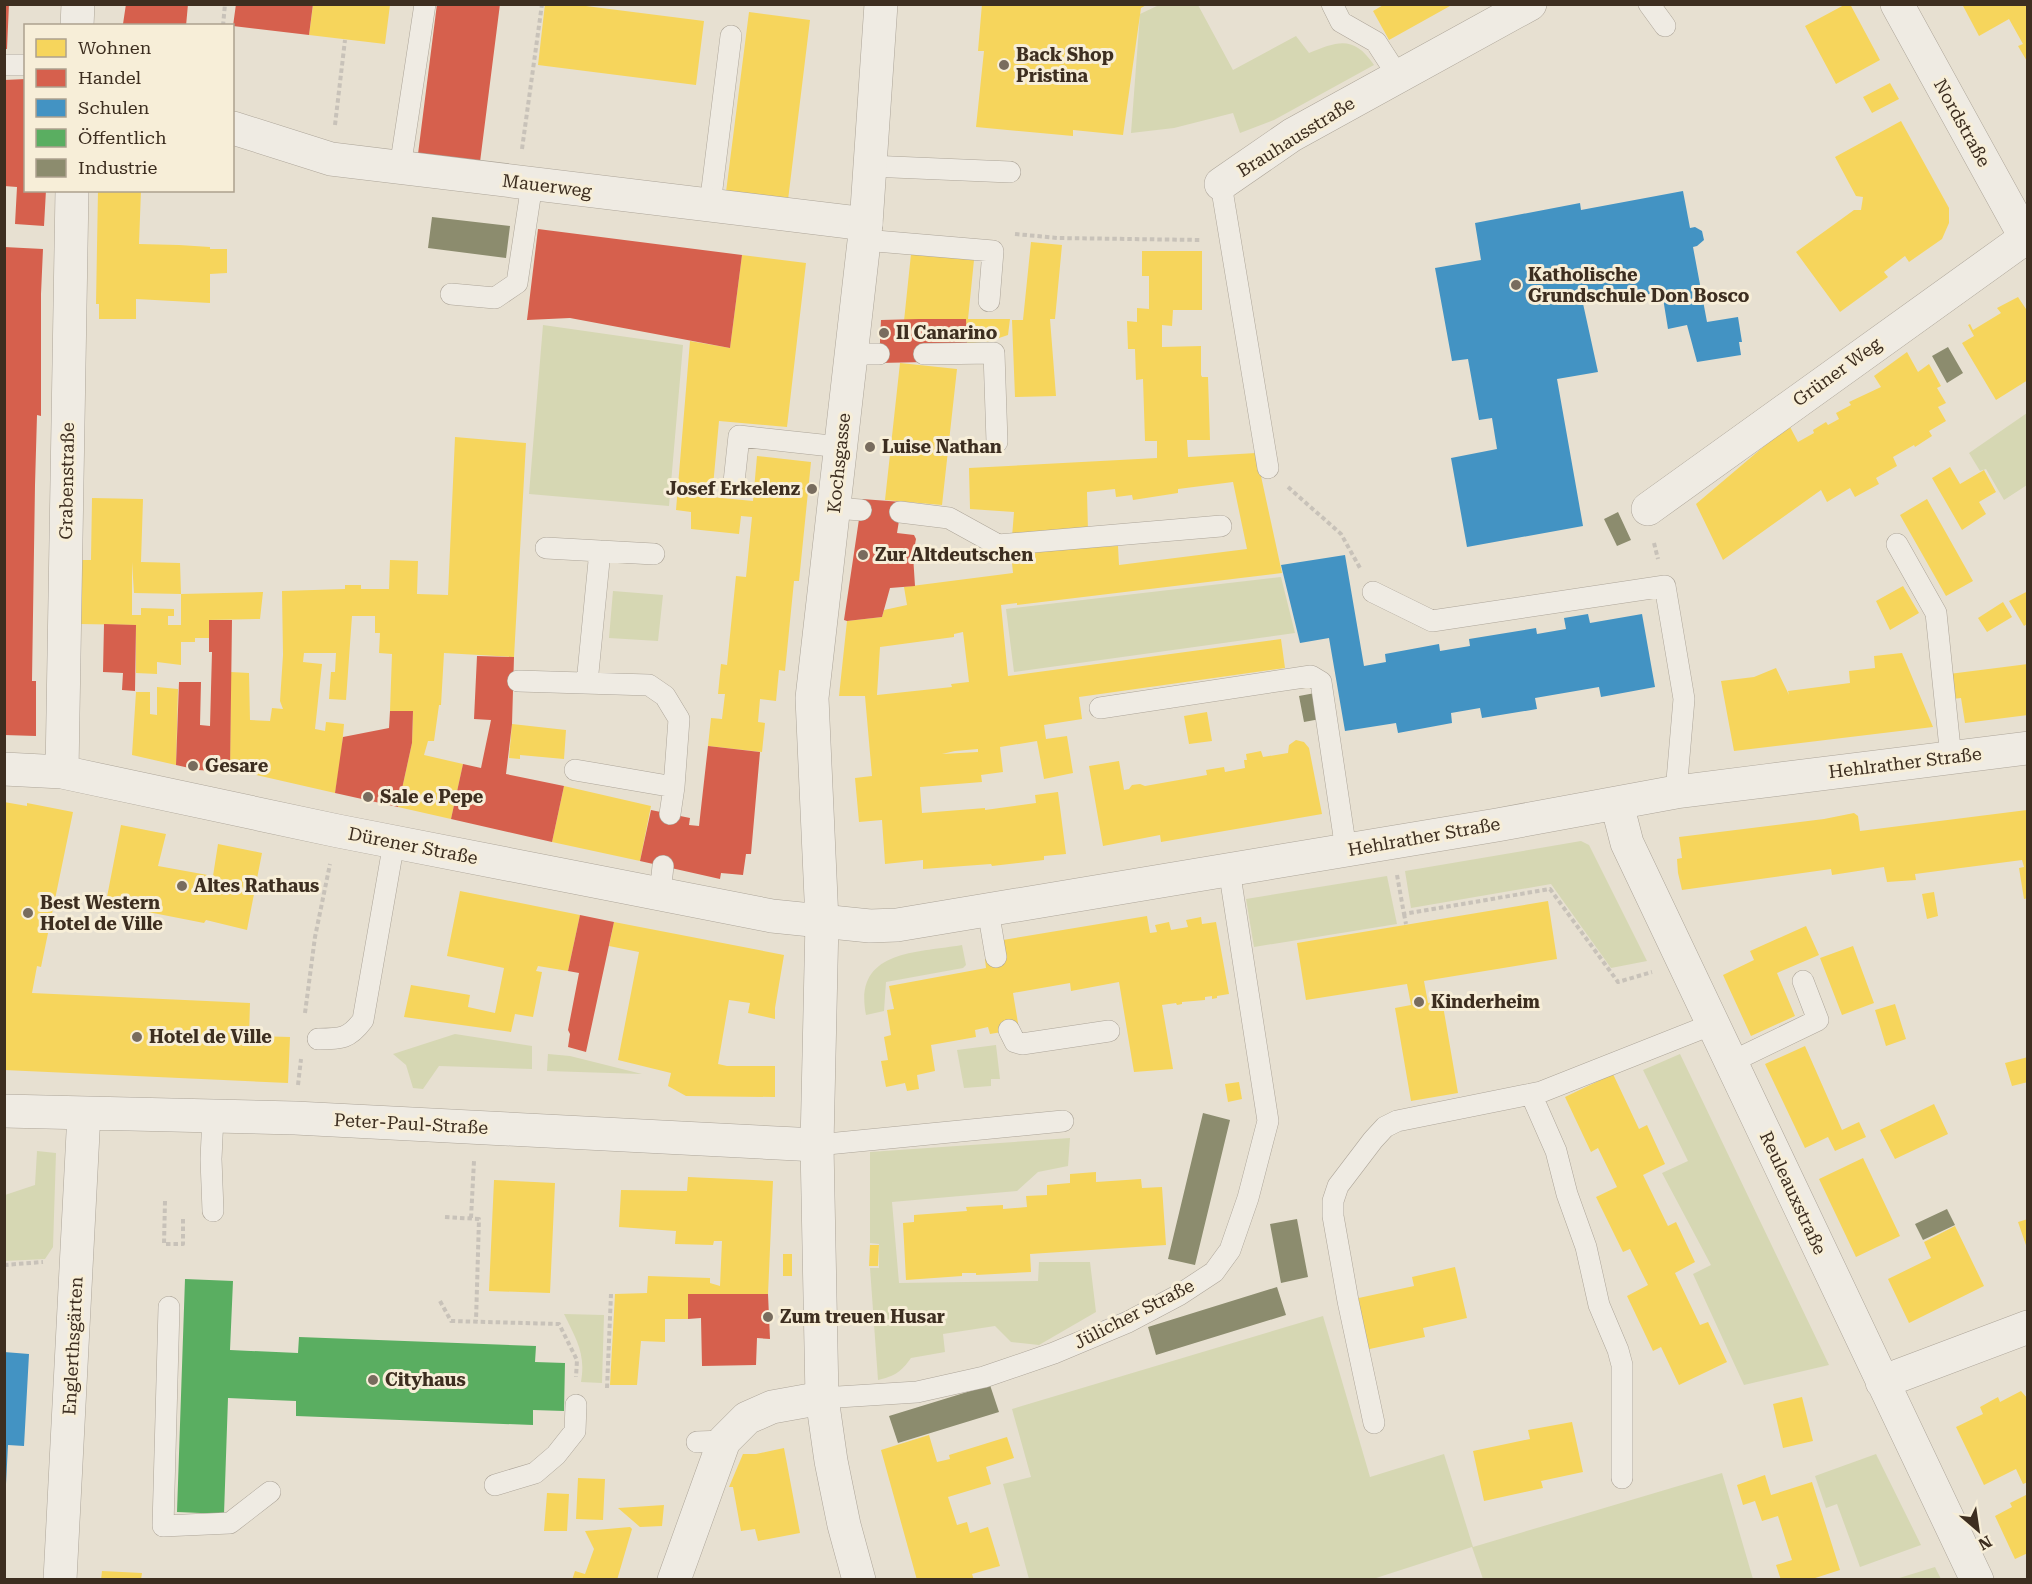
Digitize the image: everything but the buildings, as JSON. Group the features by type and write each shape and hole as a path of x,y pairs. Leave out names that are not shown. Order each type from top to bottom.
{"street":[{"path":"77,24 78,4"},
{"name":"Kochsgasse","path":"822,921 812,698 848,509 840,447 865,354 865,232 881,4"},
{"name":"Brauhausstraße","path":"1221,184 1292,135 1530,4"},
{"name":"Nordstraße","path":"1897,4 2027,238"},
{"name":"Mauerweg","path":"234,128 331,159 710,205 865,232"},
{"name":"Grabenstraße","path":"62,772 72,192"},
{"name":"Grüner Weg","path":"1648,508 2027,238"},
{"name":"Hehlrather Straße","path":"822,921 870,926 897,925 1617,804 1676,792 2028,748"},
{"name":"Dürener Straße","path":"4,769 62,772 394,842 662,880 772,916 822,921"},
{"name":"Reuleauxstraße","path":"1617,804 1628,843 1977,1580"},
{"path":"822,921 817,1145 822,1398 831,1461 859,1580"},
{"name":"Peter-Paul-Straße","path":"4,1111 213,1116 817,1145"},
{"name":"Englerthsgärten","path":"60,1580 84,1113"},
{"path":"1882,1382 2028,1326"},
{"path":"674,1580 710,1442 764,1410 822,1398"}],"lane":[{"path":"400,168 425,4"},
{"path":"1332,4 1341,22 1376,42 1398,76"},
{"path":"1649,4 1665,26"},
{"path":"710,205 731,36"},
{"path":"4,65 24,65"},
{"path":"869,166 1010,172"},
{"path":"451,294 495,298 517,283 525,184"},
{"name":"Brauhausstraße","path":"1221,184 1268,468"},
{"path":"865,232 993,251 989,301"},
{"path":"924,354 994,353 997,442"},
{"path":"734,482 739,435 840,447"},
{"path":"900,512 950,518 998,545 1221,526"},
{"path":"1897,544 1936,613 1951,758"},
{"path":"546,548 654,554"},
{"path":"587,683 600,551"},
{"path":"1373,592 1432,621 1665,586 1684,699 1676,792"},
{"path":"1100,708 1311,676 1321,682 1346,850"},
{"path":"518,681 649,686 665,696 679,719 670,814"},
{"path":"575,770 674,787"},
{"path":"318,1040 340,1039 354,1032 363,1020 394,842"},
{"name":"Jülicher Straße","path":"822,1398 917,1392 984,1377 1054,1353 1128,1322 1179,1295 1214,1272 1230,1250 1248,1198 1268,1121 1229,869"},
{"path":"988,910 996,957"},
{"path":"1731,1062 1818,1020 1803,981"},
{"path":"1374,1423 1363,1377 1333,1216 1333,1201 1338,1186 1379,1133 1397,1120 1541,1092 1713,1024"},
{"path":"1009,1030 1016,1042 1022,1044 1109,1031"},
{"path":"1530,1094 1556,1151 1586,1246 1599,1305 1622,1365 1622,1478"},
{"path":"213,1116 211,1159 213,1211"},
{"path":"817,1145 1063,1121"},
{"path":"170,1306 163,1526 230,1523 270,1492"},
{"path":"495,1485 535,1473 581,1431 576,1405"}],"path":[{"path":"223,24 225,4"},
{"path":"525,184 542,4"},
{"path":"331,159 345,40"},
{"path":"1059,237 1203,240 1228,230"},
{"path":"1268,468 1341,534 1373,592"},
{"path":"1648,508 1659,569 1665,586"},
{"path":"1395,867 1406,924"},
{"path":"1404,914 1550,889 1618,982 1684,963"},
{"path":"309,982 322,896"},
{"path":"471,1218 475,1127"},
{"path":"165,1201 164,1244 183,1245 184,1210 213,1211"},
{"path":"445,1217 479,1219 476,1321"},
{"path":"607,1388 611,1294"},
{"path":"440,1301 451,1321 559,1324 577,1360 576,1405"}],"green space":[{"path":"1159,5 1198,5 1233,70 1296,36 1309,53 1345,43 1367,55 1374,65 1274,120 1240,133 1233,113 1174,128 1131,133 1140,14"},
{"path":"543,325 683,345 669,506 529,494"},
{"path":"2027,413 2027,485 2004,500 1986,469 1980,471 1969,453"},
{"path":"1281,577 1295,633 1014,672 1006,609"},
{"path":"613,591 663,595 658,641 609,638"},
{"path":"1581,841 1589,845 1647,961 1611,968 1551,884 1411,908 1405,871"},
{"path":"1387,876 1397,924 1254,947 1246,899"},
{"path":"962,945 966,965 963,968 886,982 884,1011 866,1015 865,994 869,978 879,966 908,954"},
{"path":"455,1034 532,1046 532,1069 439,1066 423,1089 413,1088 406,1065 393,1054"},
{"path":"996,1045 1000,1079 991,1079 991,1086 964,1088 957,1050"},
{"path":"548,1054 570,1056 642,1074 547,1071"},
{"path":"1680,1054 1829,1365 1744,1385 1693,1274 1711,1265 1662,1173 1688,1161 1643,1070"},
{"path":"1070,1138 1068,1166 1038,1172 1017,1191 892,1202 899,1283 1038,1281 1039,1262 1090,1262 1096,1312 1039,1345 1011,1342 995,1326 943,1334 945,1352 911,1358 897,1373 878,1380 870,1268 879,1268 879,1244 870,1243 870,1152"},
{"path":"37,1151 56,1153 53,1247 45,1259 5,1261 5,1195 35,1185"},
{"path":"564,1314 604,1315 602,1383 581,1382 581,1354"},
{"path":"1323,1316 1370,1477 1444,1454 1473,1547 1722,1473 1753,1579 1483,1579 1472,1547 1373,1579 1029,1579 1003,1484 1031,1477 1012,1409"},
{"path":"1876,1454 1921,1545 1860,1567 1837,1504 1826,1508 1815,1476"},
{"path":"1935,1567 1941,1579 1896,1579"}],"place":[{"name":"Back Shop Pristina","path":"1004,65"},
{"name":"Katholische Grundschule Don Bosco","path":"1516,285"},
{"name":"Il Canarino","path":"884,333"},
{"name":"Luise Nathan","path":"870,447"},
{"name":"Josef Erkelenz","path":"812,489"},
{"name":"Zur Altdeutschen","path":"863,555"},
{"name":"Gesare","path":"193,766"},
{"name":"Sale e Pepe","path":"368,797"},
{"name":"Altes Rathaus","path":"182,886"},
{"name":"Best Western Hotel de Ville","path":"28,913"},
{"name":"Kinderheim","path":"1419,1002"},
{"name":"Hotel de Ville","path":"137,1037"},
{"name":"Zum treuen Husar","path":"768,1317"},
{"name":"Cityhaus","path":"373,1380"}]}
